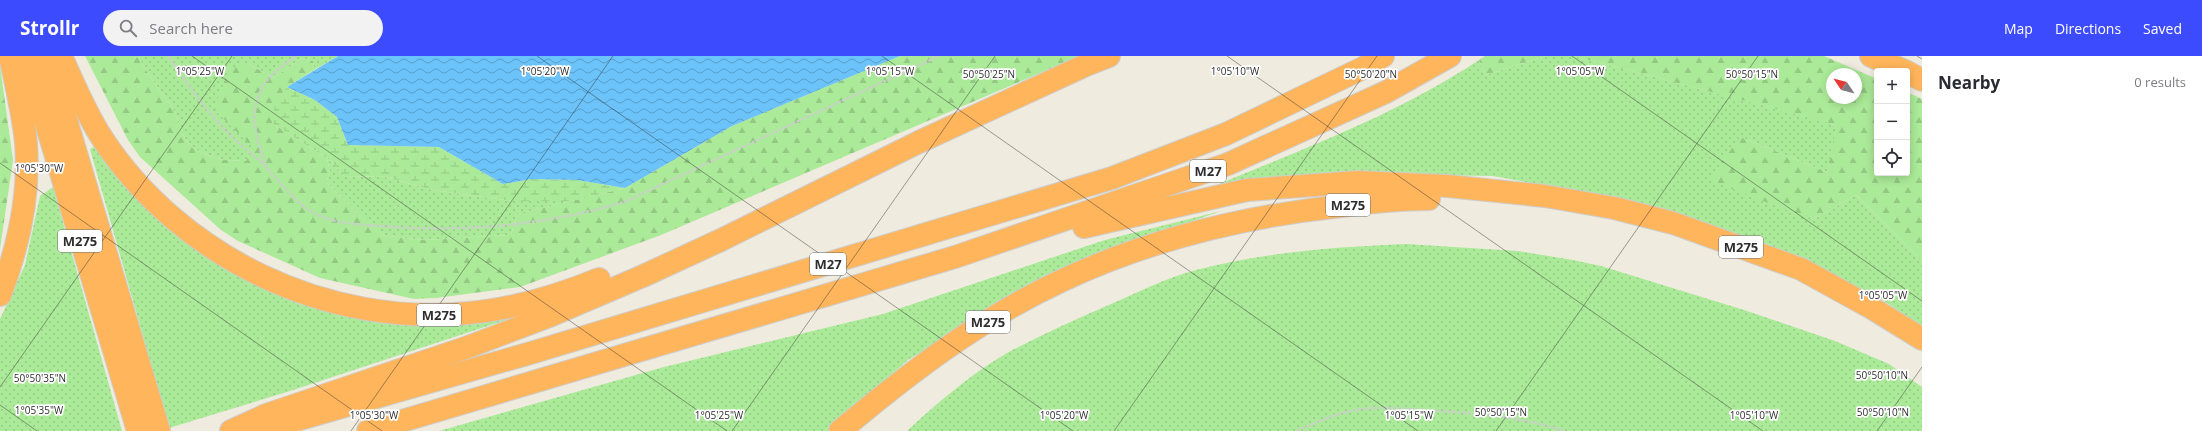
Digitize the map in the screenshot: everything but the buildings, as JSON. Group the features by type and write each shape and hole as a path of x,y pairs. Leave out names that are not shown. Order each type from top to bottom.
{"highway":[{"path":"0,295 17,242 26,175 26,145 22,113 10,56"},
{"name":"M275","path":"26,56 80,240 147,427"},
{"path":"47,56 147,427"},
{"name":"M275","path":"62,56 84,107 102,138 131,176 168,214 214,250 250,271 304,293 342,304 385,312 436,315 469,313 522,305 581,286 761,210 795,203 919,142 1086,65 1109,56"},
{"name":"M27","path":"258,431 534,352 1112,178 1226,134 1363,68 1383,56"},
{"name":"M27","path":"368,431 955,257 1228,164 1386,92 1450,56"},
{"path":"1871,56 1897,68"},
{"path":"1910,74 1922,80"},
{"path":"955,257 1031,242 1097,223 1247,190 1358,182 1447,186 1545,196"},
{"name":"M275","path":"840,431 894,386 955,342 1010,308 1064,280 1131,253 1204,230 1293,211 1403,199 1470,200 1545,196 1614,208 1673,223 1794,266 1870,307 1922,339"},
{"path":"231,431 266,415 468,347 552,315 721,240 795,203"}],"path":[{"path":"170,56 201,102 230,135 266,168 302,206 325,218 365,225 420,230 460,228 555,218 596,210 624,202 939,56"},
{"path":"266,168 257,140 254,111 261,91 271,76 296,56"},
{"path":"1297,431 1331,416 1358,410 1385,408 1492,414 1539,423 1565,431"}],"green space":[{"path":"85,56 138,56 172,107 187,141 193,147 207,155 238,161 246,161 254,149 214,109 229,69 247,63 274,78 302,58 313,61 314,70 287,87 272,123 327,158 330,172 326,182 380,235 424,240 511,235 517,214 625,188 732,126 900,56 1080,56 661,235 520,287 436,298 414,299 320,278 238,241 221,230 140,157 128,140"},
{"path":"138,56 338,56 314,70 313,61 302,58 274,78 247,63 214,109 255,149 246,161 214,157 207,155 193,147 187,141 172,107"},
{"path":"1485,56 1546,56 1486,75 1479,60"},
{"path":"1546,56 1574,56 1838,125 1827,172 1740,137 1812,220 1856,195 1922,261 1922,327 1884,301 1828,272 1585,193 1493,176 1374,174 1298,175 1200,192 1307,148 1378,116 1412,99 1479,60 1486,75"},
{"path":"1574,56 1824,56 1852,68 1826,68 1826,104 1862,104 1862,72 1874,78 1874,176 1910,176 1910,93 1922,99 1922,261 1856,195 1812,220 1709,180 1740,137 1827,172 1837,125"},
{"path":"0,66 13,160 0,249"},
{"path":"287,87 315,100 337,117 348,145 439,147 503,184 532,179 577,180 625,188 572,201 512,201 433,190 385,177 344,176 327,158 272,123 276,100"},
{"path":"97,145 180,236 246,280 299,304 364,319 504,314 506,320 290,391 169,428 90,149"},
{"path":"327,158 344,176 385,177 433,190 512,201 572,201 517,214 511,235 424,240 380,235 326,182 330,172"},
{"path":"53,187 122,431 0,431 0,319 25,265 40,196"},
{"path":"1221,211 1120,247 1016,294 908,360 827,431 439,431 664,367 883,314 1105,240"},
{"path":"1406,244 1518,251 1601,266 1744,310 1835,341 1889,364 1922,387 1922,431 907,431 955,389 980,370 1007,353 1072,321 1174,277 1222,264 1300,251"}],"water":[{"path":"338,56 900,56 732,126 625,188 577,180 532,179 503,184 439,147 348,145 337,117 315,100 287,87"}]}
